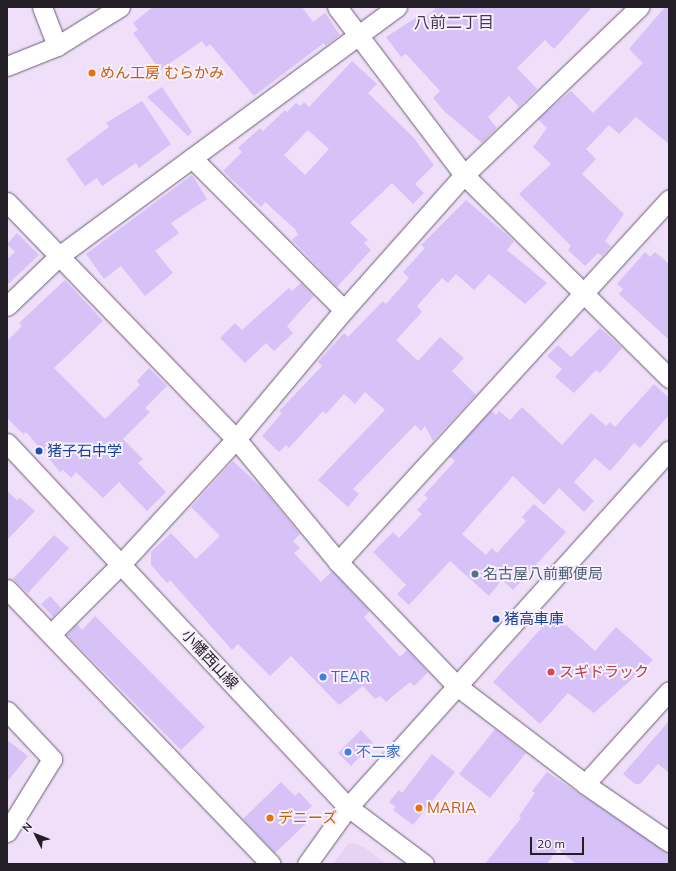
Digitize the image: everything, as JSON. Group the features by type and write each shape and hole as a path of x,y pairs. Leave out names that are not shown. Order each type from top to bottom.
{"street":[{"path":"42,7 57,46"},
{"path":"7,66 57,46 120,7"},
{"path":"337,7 464,175 669,378"},
{"path":"7,306 59,256 397,7"},
{"path":"51,634 121,564 236,439 344,310 464,175 639,7"},
{"path":"192,158 344,310"},
{"path":"338,562 669,199"},
{"path":"7,202 236,439 338,562 457,686 586,784 669,842"},
{"name":"小幡西山線","path":"7,443 348,807 424,864"},
{"path":"306,864 348,807 669,450"},
{"path":"7,589 271,864"},
{"path":"586,784 669,691"},
{"path":"7,711 52,759 7,832"}],"shaded area":[{"path":"353,843 365,848 386,864 333,864 347,845"}],"building":[{"path":"153,7 302,7 313,22 325,13 340,35 325,46 324,43 254,96 210,44 206,47 202,41 160,70 133,33 138,30 133,23"},
{"path":"437,7 592,7 554,49 545,40 517,68 537,89 519,107 509,96 488,117 497,128 482,143 445,112 433,98 440,91 406,54 401,57 386,37 420,15 428,15"},
{"path":"665,7 669,7 669,144 636,117 619,134 609,125 586,149 596,159 582,174 624,214 605,241 611,246 602,256 598,253 585,266 568,250 571,246 519,194 551,164 533,147 547,128 538,119 571,91 593,113 643,63 629,49"},
{"path":"352,61 377,84 368,93 413,137 434,165 415,184 424,193 413,204 392,183 350,223 368,240 364,243 371,250 337,287 292,240 298,235 295,229 265,202 261,207 223,171 242,152 238,148 260,128 263,131 285,110 287,112 296,103 300,106 304,102 309,107","holes":["308,130 329,149 305,175 284,155"]},
{"path":"162,87 192,132 188,136 147,97"},
{"path":"142,101 171,144 139,168 136,163 102,186 97,178 85,186 66,159 109,127 106,123"},
{"path":"192,175 207,199 171,223 179,233 155,251 173,273 145,296 121,266 104,279 86,254"},
{"path":"466,200 514,241 507,250 547,283 525,304 489,274 474,290 456,274 448,283 442,278 417,306 422,312 396,340 418,361 440,337 464,358 452,371 476,395 433,441 425,426 421,431 415,425 353,489 359,494 348,507 318,480 385,410 365,392 355,404 344,394 326,414 323,411 289,448 286,445 279,452 262,436 282,413 279,411 322,366 318,362 344,333 348,337 383,301 386,304 409,278 403,272 425,248 421,245"},
{"path":"17,233 39,255 7,285 7,259 15,252 7,244"},
{"path":"645,252 650,257 655,252 669,264 669,340 619,294 623,289 617,284"},
{"path":"65,280 103,321 54,368 105,419 140,385 137,381 149,368 167,386 145,408 150,412 123,439 143,459 138,463 166,492 147,511 119,482 103,498 76,472 71,478 63,470 60,472 26,432 23,434 7,418 7,341 22,326 19,323"},
{"path":"301,283 314,296 287,326 293,333 274,351 266,343 245,363 220,338 235,323 242,330 289,288 292,291"},
{"path":"600,328 622,348 600,373 596,370 574,393 555,377 562,369 547,356 558,345 571,357"},
{"path":"654,384 669,398 669,415 640,448 634,443 610,471 595,458 574,482 594,501 584,512 559,488 544,505 513,476 462,534 486,555 492,548 497,553 526,521 522,517 534,504 566,532 513,590 502,580 489,596 450,561 409,605 397,594 406,585 373,552 393,532 399,538 422,514 417,510 428,498 424,495 455,461 449,456 491,410 496,415 499,411 510,420 522,407 562,445 591,413 606,426 610,422 615,427"},
{"path":"233,461 263,489 300,534 293,541 300,548 294,553 321,582 332,571 370,611 364,617 400,657 407,650 428,672 414,686 410,682 386,702 380,696 375,699 363,686 339,705 291,656 270,676 238,644 232,650 170,580 167,583 151,565 151,552 171,533 196,559 220,536 191,507"},
{"path":"7,491 17,500 20,498 35,511 7,540"},
{"path":"54,535 69,548 28,593 13,579"},
{"path":"50,596 61,608 53,617 41,604"},
{"path":"554,614 595,651 616,627 653,660 594,713 568,693 540,724 493,682"},
{"path":"95,616 205,727 181,750 67,635 77,624 82,630"},
{"path":"669,721 669,773 658,764 640,784 635,784 623,774"},
{"path":"495,729 526,753 490,798 459,774"},
{"path":"361,730 373,743 351,766 338,753"},
{"path":"7,740 28,756 7,782"},
{"path":"432,754 455,772 413,825 393,810 396,807 389,802 399,790 402,793"},
{"path":"547,772 669,853 669,864 576,864 558,849 547,864 485,864 521,818 519,816 535,793 532,791"},
{"path":"281,782 295,796 299,792 312,806 306,811 312,818 275,853 243,819"}],"place":[{"name":"めん工房 むらかみ","path":"92,73"},
{"name":"猪子石中学","path":"39,451"},
{"name":"名古屋八前郵便局","path":"475,574"},
{"name":"猪高車庫","path":"496,619"},
{"name":"スギドラック","path":"551,672"},
{"name":"TEAR","path":"323,677"},
{"name":"不二家","path":"348,752"},
{"name":"MARIA","path":"419,808"},
{"name":"デニーズ","path":"270,818"}],"district":[{"name":"八前二丁目","path":"454,22"}]}
